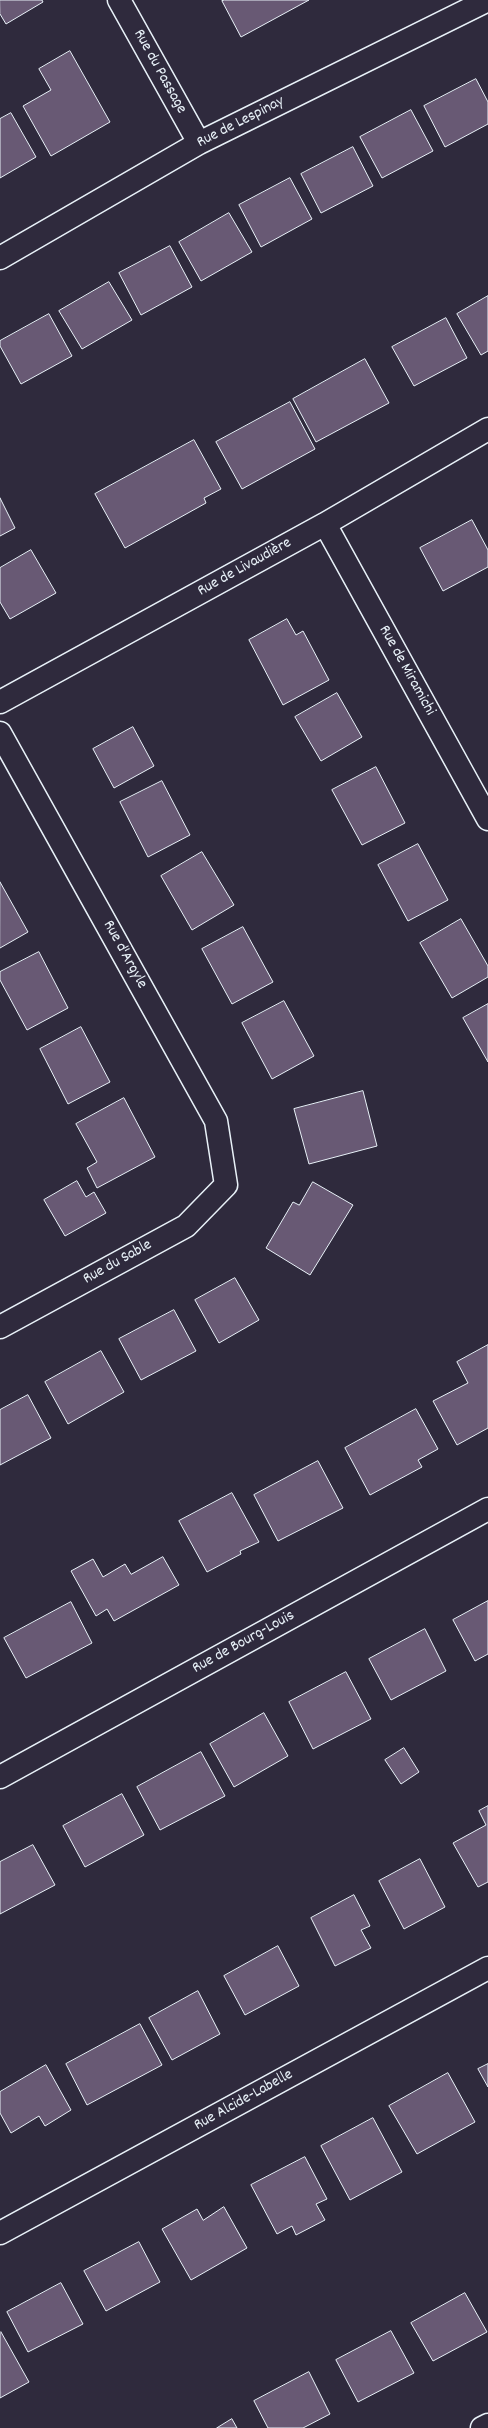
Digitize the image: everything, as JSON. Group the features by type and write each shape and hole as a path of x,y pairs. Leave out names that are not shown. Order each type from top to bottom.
{"street":[{"name":"Rue du Passage","path":"119,0 199,143"},
{"name":"Rue de Lespinay","path":"0,258 199,143 488,0"},
{"name":"Rue de Livaudière","path":"0,702 325,524 488,430"},
{"name":"Rue de Miramichi","path":"325,524 488,819"},
{"name":"Rue d'Argyle","path":"0,733 216,1121 226,1185"},
{"name":"Rue du Sable","path":"0,1327 186,1226 226,1185"},
{"name":"Rue de Bourg-Louis","path":"0,1777 488,1509"},
{"name":"Rue Alcide-Labelle","path":"0,2234 488,1968"},
{"path":"482,2428 488,2425"}],"building":[{"path":"0,0 42,0 43,2 6,24 0,14"},
{"path":"309,0 241,37 222,1"},
{"path":"70,51 110,122 51,156 23,106 51,90 39,69"},
{"path":"476,79 488,102 488,124 445,147 424,106"},
{"path":"411,110 433,151 382,178 360,137"},
{"path":"11,113 36,157 0,178 0,119"},
{"path":"353,147 373,186 321,213 301,174"},
{"path":"290,178 312,219 261,247 239,205"},
{"path":"229,213 252,252 201,281 179,242"},
{"path":"170,246 192,287 141,315 119,273"},
{"path":"109,282 132,320 82,349 59,311"},
{"path":"488,296 488,351 481,355 457,314"},
{"path":"49,314 72,356 21,384 0,346 0,341"},
{"path":"446,318 467,358 414,386 392,347"},
{"path":"365,359 389,403 316,442 293,399"},
{"path":"290,402 315,449 242,489 216,442"},
{"path":"194,440 221,489 204,498 206,503 125,548 95,494"},
{"path":"0,498 15,528 0,536"},
{"path":"472,520 488,550 488,567 443,591 420,548"},
{"path":"31,550 56,593 10,619 0,602 0,568"},
{"path":"287,619 296,635 303,631 329,680 283,705 249,640"},
{"path":"337,693 362,737 321,761 295,717"},
{"path":"133,727 154,766 114,788 93,749"},
{"path":"376,767 405,823 362,845 332,790"},
{"path":"162,781 190,835 148,857 120,802"},
{"path":"418,844 448,900 408,921 378,865"},
{"path":"202,852 234,905 192,930 161,876"},
{"path":"0,882 28,932 0,948"},
{"path":"461,919 488,966 488,977 452,998 420,943"},
{"path":"243,927 273,982 232,1004 202,949"},
{"path":"39,952 68,1008 27,1030 0,980 0,972"},
{"path":"284,1001 314,1056 272,1079 242,1023"},
{"path":"488,1004 488,1062 463,1018"},
{"path":"81,1027 110,1082 68,1104 40,1049"},
{"path":"363,1091 377,1146 309,1164 294,1109"},
{"path":"124,1098 155,1157 97,1188 87,1168 97,1162 76,1124"},
{"path":"77,1181 86,1197 94,1192 106,1213 65,1236 44,1200"},
{"path":"313,1182 353,1205 310,1275 266,1248 293,1202 299,1205"},
{"path":"235,1278 259,1320 219,1343 195,1300"},
{"path":"174,1310 196,1351 141,1380 119,1339"},
{"path":"488,1345 488,1428 457,1445 433,1401 468,1383 457,1362"},
{"path":"101,1351 124,1392 68,1424 45,1382"},
{"path":"28,1395 51,1438 0,1465 0,1410"},
{"path":"416,1409 438,1449 418,1460 422,1467 370,1495 345,1448"},
{"path":"318,1461 343,1508 278,1541 254,1495"},
{"path":"232,1493 259,1542 240,1551 241,1554 207,1572 179,1521"},
{"path":"163,1557 179,1585 114,1621 107,1609 96,1616 71,1571 93,1559 103,1577 125,1564 131,1574"},
{"path":"488,1601 488,1654 475,1661 453,1620"},
{"path":"71,1602 92,1643 26,1678 4,1638"},
{"path":"425,1629 446,1671 391,1700 369,1659"},
{"path":"346,1672 371,1719 313,1749 289,1702"},
{"path":"264,1713 288,1756 234,1787 210,1744"},
{"path":"404,1748 419,1772 401,1784 385,1760"},
{"path":"201,1752 225,1796 160,1830 137,1787"},
{"path":"122,1794 144,1835 85,1867 63,1826"},
{"path":"488,1806 488,1882 478,1887 453,1843 486,1825 479,1811"},
{"path":"33,1845 55,1885 0,1914 0,1862"},
{"path":"420,1859 445,1907 404,1929 379,1881"},
{"path":"354,1895 370,1926 361,1930 371,1948 335,1966 311,1918"},
{"path":"278,1946 299,1986 245,2015 224,1976"},
{"path":"198,1991 220,2034 172,2060 149,2018"},
{"path":"140,2024 162,2065 87,2105 66,2064"},
{"path":"488,2064 488,2087 478,2069"},
{"path":"46,2065 71,2110 45,2126 39,2116 11,2133 0,2113 0,2092"},
{"path":"448,2073 475,2122 417,2154 389,2106"},
{"path":"373,2118 402,2172 350,2200 321,2146"},
{"path":"305,2157 327,2199 316,2204 325,2220 296,2235 292,2226 277,2234 251,2185"},
{"path":"224,2207 247,2248 191,2280 162,2229 197,2209 203,2220"},
{"path":"139,2242 160,2282 106,2311 84,2271"},
{"path":"61,2283 83,2324 28,2352 7,2312"},
{"path":"465,2293 487,2332 433,2361 411,2323"},
{"path":"391,2331 414,2373 358,2402 336,2360"},
{"path":"1,2332 29,2382 0,2398 0,2333"},
{"path":"309,2372 330,2414 303,2428 268,2428 254,2401"},
{"path":"232,2419 237,2428 217,2428"}]}
